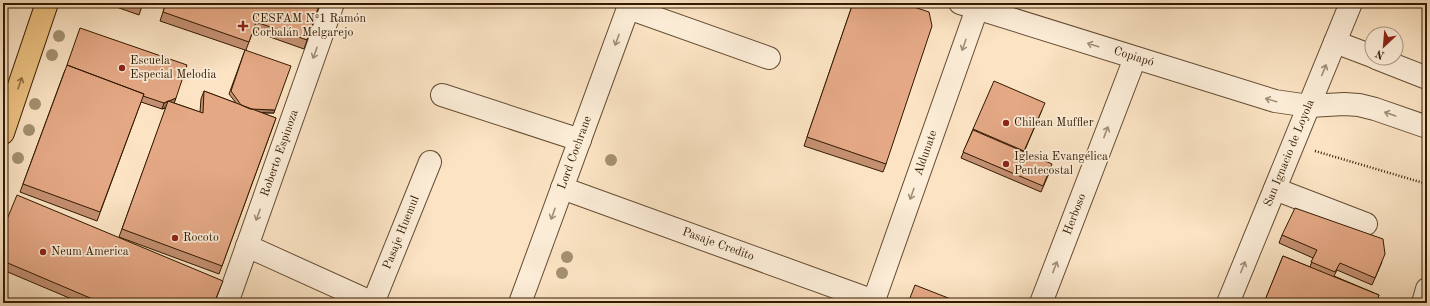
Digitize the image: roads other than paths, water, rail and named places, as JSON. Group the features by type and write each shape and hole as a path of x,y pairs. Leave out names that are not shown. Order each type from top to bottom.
{"main road":[{"path":"3,133 7,108 47,3"}],"street":[{"name":"Roberto Espinoza","path":"227,303 333,3"},
{"name":"San Ignacio de Loyola","path":"1228,303 1351,3"},
{"name":"Copiapó","path":"972,5 1135,58 1275,101 1309,106 1344,104 1358,105 1375,109 1427,127"},
{"name":"Aldunate","path":"874,302 972,5"},
{"path":"629,6 769,58"},
{"name":"Lord Cochrane","path":"520,303 629,6"},
{"path":"1335,42 1364,53"},
{"name":"Herboso","path":"1041,303 1135,58"},
{"path":"1396,66 1427,78"},
{"path":"442,95 580,140"},
{"name":"Pasaje Huemul","path":"246,246 373,303 430,162"},
{"name":"Pasaje Credito","path":"562,188 874,302"},
{"path":"1275,189 1366,224"},
{"path":"1423,303 1427,289"}],"place":[{"name":"CESFAM Nº1 Ramón Corbalán Melgarejo","path":"243,26"},
{"name":"Escuela Especial Melodia","path":"122,68"},
{"name":"Chilean Muffler","path":"1006,123"},
{"name":"Iglesia Evangélica Pentecostal","path":"1006,164"},
{"name":"Rocoto","path":"175,238"},
{"name":"Neum America","path":"43,252"}]}
